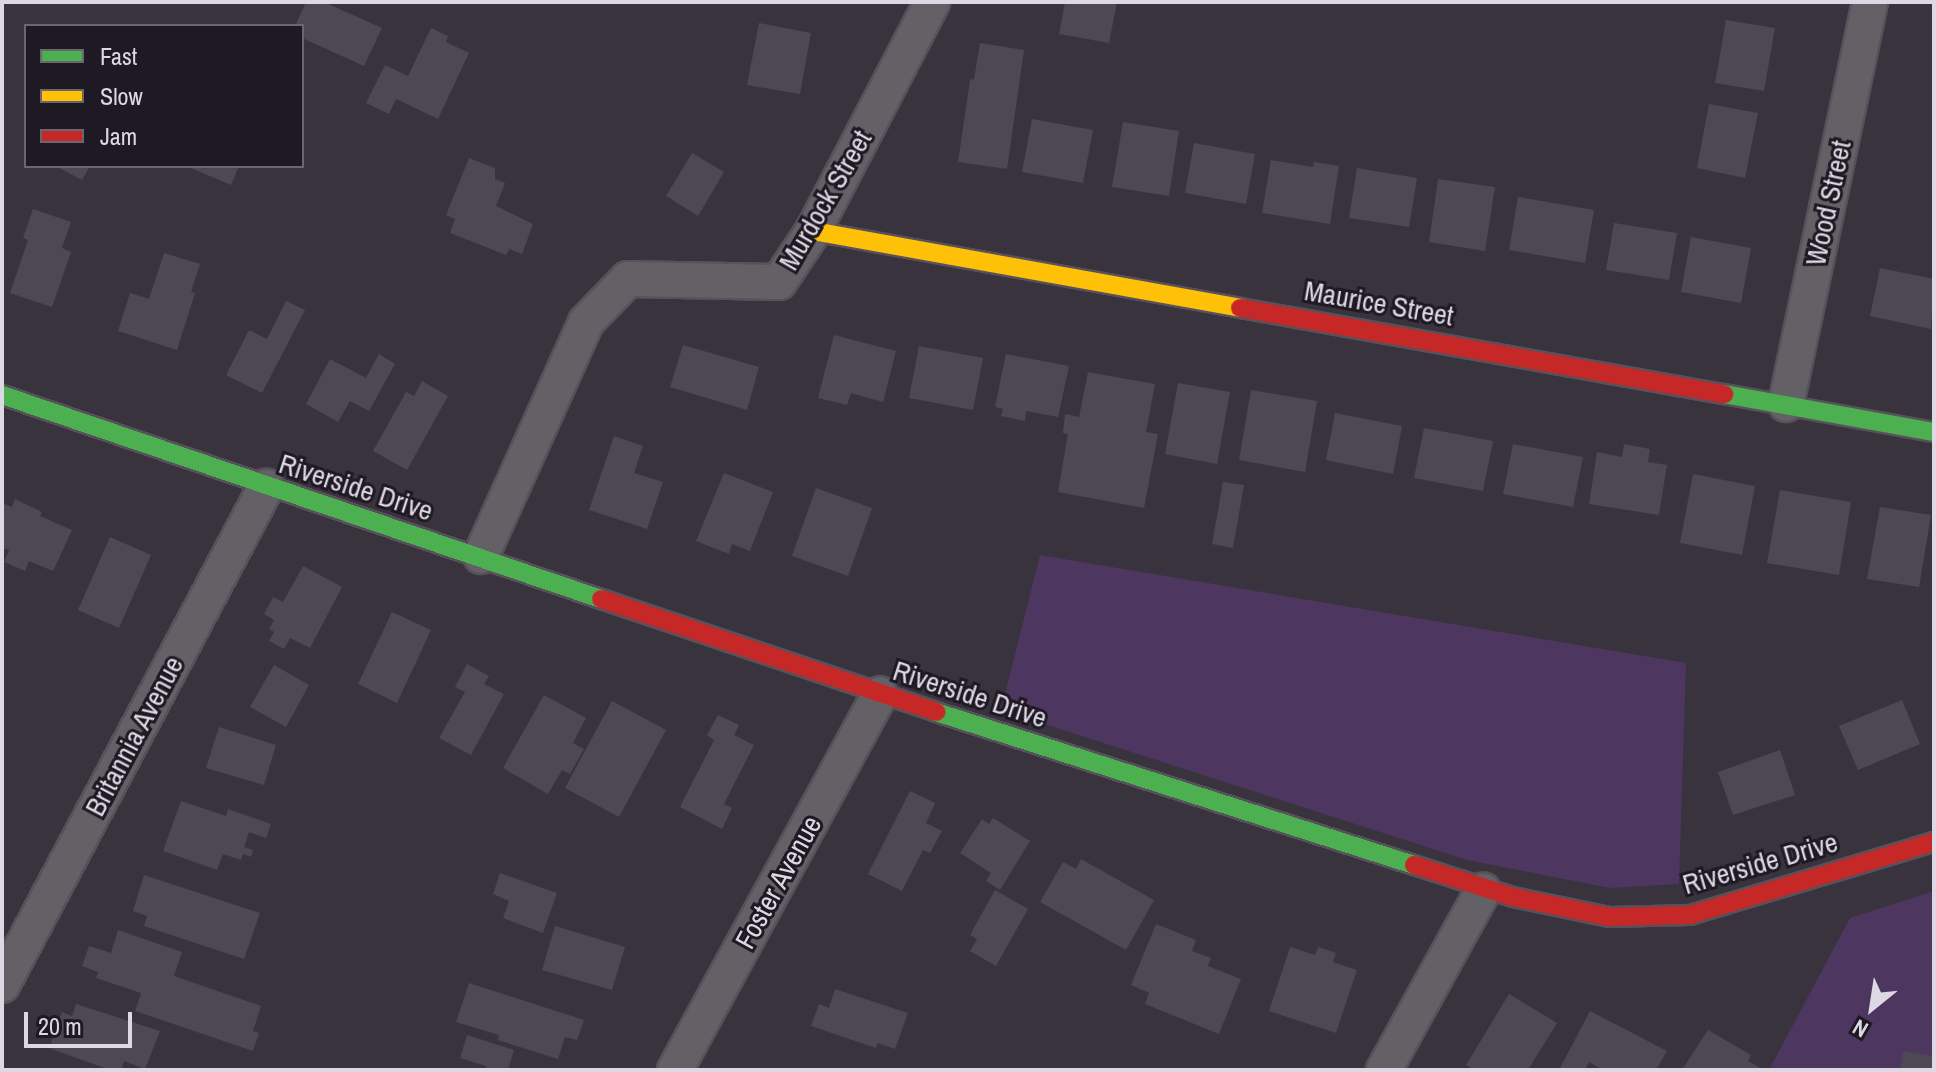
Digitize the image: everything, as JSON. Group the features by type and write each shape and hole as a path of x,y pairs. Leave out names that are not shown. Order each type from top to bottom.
{"main road":[{"name":"Maurice Street","path":"813,231 1934,432"},
{"name":"Riverside Drive","path":"2,395 880,694 1483,891 1610,917 1690,915 1934,842"}],"street":[{"name":"Murdock Street","path":"481,556 586,322 628,279 779,282 813,231 932,2"},
{"name":"Wood Street","path":"1786,404 1870,2"},
{"name":"Britannia Avenue","path":"2,985 266,487"},
{"name":"Foster Avenue","path":"675,1070 880,694"},
{"path":"1384,1070 1483,891"}],"shaded area":[{"path":"1040,555 1686,663 1679,884 1610,888 1467,860 1001,710"},
{"path":"1934,891 1934,1070 1769,1070 1850,918"}],"building":[{"path":"306,2 324,2 382,28 364,66 304,39 304,24 296,24"},
{"path":"1065,2 1117,2 1109,43 1059,34"},
{"path":"1726,20 1775,28 1764,91 1715,83"},
{"path":"759,23 811,33 800,94 747,85"},
{"path":"431,28 448,36 446,42 469,53 438,119 396,99 389,114 366,103 385,65 408,76"},
{"path":"980,43 1024,50 1007,169 958,162 970,80 974,79"},
{"path":"1709,104 1758,113 1745,178 1697,168"},
{"path":"1032,119 1093,130 1083,183 1022,172"},
{"path":"1123,122 1179,131 1169,196 1112,187"},
{"path":"1194,143 1255,154 1246,204 1185,193"},
{"path":"692,153 724,172 698,216 666,196"},
{"path":"469,158 495,168 495,179 505,183 496,206 533,224 522,254 509,249 506,255 450,233 455,219 446,215"},
{"path":"1271,160 1313,167 1314,162 1339,166 1330,224 1262,213"},
{"path":"59,168 89,168 82,180"},
{"path":"191,168 238,168 231,185"},
{"path":"1357,168 1417,178 1409,227 1349,218"},
{"path":"1438,179 1495,187 1485,251 1429,242"},
{"path":"1518,197 1594,210 1585,263 1509,250"},
{"path":"33,209 71,222 62,248 71,252 52,307 10,293 28,240 23,238"},
{"path":"1614,223 1677,233 1669,280 1606,270"},
{"path":"1691,237 1751,248 1741,303 1681,292"},
{"path":"164,253 200,264 191,292 195,293 177,350 118,331 130,293 149,299"},
{"path":"1880,268 1934,279 1931,329 1870,316"},
{"path":"286,301 305,310 262,393 226,375 249,330 267,339"},
{"path":"834,335 896,351 883,402 851,393 847,405 818,398"},
{"path":"683,345 759,367 747,410 670,387"},
{"path":"919,346 983,358 973,410 909,398"},
{"path":"379,354 395,364 369,411 350,401 338,422 306,404 330,359 366,378"},
{"path":"1006,354 1069,366 1058,417 1026,411 1025,421 1001,416 1003,409 995,407"},
{"path":"1088,372 1155,384 1146,432 1158,434 1144,508 1058,492 1068,434 1063,433 1065,414 1079,417"},
{"path":"422,381 448,396 407,470 373,451 406,392 414,396"},
{"path":"1178,383 1230,392 1217,464 1165,454"},
{"path":"1251,390 1317,401 1305,472 1239,460"},
{"path":"1335,413 1402,426 1393,474 1326,460"},
{"path":"1424,428 1493,441 1483,491 1414,478"},
{"path":"614,436 643,446 634,473 663,482 647,529 589,510"},
{"path":"1513,444 1583,457 1573,507 1503,494"},
{"path":"1624,444 1650,449 1648,462 1667,465 1659,515 1589,504 1597,452 1622,457"},
{"path":"724,473 773,492 750,551 732,544 729,554 696,541"},
{"path":"1693,474 1755,486 1742,555 1680,543"},
{"path":"1223,482 1244,485 1233,548 1212,544"},
{"path":"816,488 872,508 848,576 792,556"},
{"path":"1780,490 1851,502 1839,575 1767,563"},
{"path":"15,499 42,512 40,516 72,530 53,571 29,561 25,571 4,562 9,550 2,548 2,503 12,507"},
{"path":"1880,507 1931,515 1919,587 1867,579"},
{"path":"110,537 151,555 119,628 78,610"},
{"path":"303,566 342,587 310,648 290,638 284,649 269,641 274,632 269,629 274,620 264,614 273,597 283,602"},
{"path":"392,612 431,630 397,703 358,684"},
{"path":"467,664 489,676 484,684 504,694 471,755 439,738 465,692 455,687"},
{"path":"274,665 309,685 286,727 250,707"},
{"path":"544,695 586,718 573,743 584,749 570,774 562,770 548,794 503,768"},
{"path":"1902,700 1920,744 1858,770 1839,726"},
{"path":"612,701 666,730 619,817 565,788"},
{"path":"718,715 739,725 734,735 754,745 724,804 732,808 722,829 680,807 714,740 707,735"},
{"path":"219,727 276,745 264,785 206,768"},
{"path":"1780,750 1795,795 1733,815 1718,772"},
{"path":"910,791 935,803 926,823 942,831 930,853 923,850 902,891 868,874"},
{"path":"181,801 226,816 228,809 271,824 266,838 249,832 244,847 253,850 251,857 243,854 241,860 223,854 217,870 163,851"},
{"path":"993,818 1030,841 1000,890 986,881 991,873 960,853 982,819 989,824"},
{"path":"1081,859 1154,900 1126,950 1040,902 1063,862 1076,869"},
{"path":"500,873 557,893 543,933 503,918 509,901 493,894"},
{"path":"144,875 260,913 244,959 144,926 147,916 133,911"},
{"path":"995,890 1028,909 996,966 970,951 977,939 970,935"},
{"path":"1156,924 1196,940 1192,951 1211,958 1208,966 1241,979 1219,1034 1145,1004 1149,993 1131,985"},
{"path":"555,926 625,947 612,990 542,970"},
{"path":"118,930 182,952 174,976 261,1006 253,1031 259,1033 253,1051 135,1011 141,993 96,978 98,972 82,966 89,946 111,953"},
{"path":"1290,947 1315,955 1318,947 1336,953 1333,962 1357,970 1336,1033 1269,1011"},
{"path":"469,983 584,1020 577,1040 565,1037 558,1059 498,1040 499,1035 456,1022"},
{"path":"835,989 908,1013 895,1049 878,1043 876,1048 811,1026 819,1004 829,1008"},
{"path":"1509,994 1557,1023 1528,1070 1474,1070 1466,1065"},
{"path":"76,1004 160,1031 145,1069 124,1061 121,1070 110,1070 49,1048 62,1012 72,1016"},
{"path":"1590,1011 1667,1051 1656,1070 1603,1070 1589,1062 1585,1070 1559,1070"},
{"path":"1708,1030 1751,1055 1748,1061 1764,1070 1682,1070"},
{"path":"467,1035 514,1050 508,1070 485,1070 486,1066 460,1058"},
{"path":"1903,1051 1934,1056 1934,1070 1900,1070"}],"traffic: fast":[{"path":"1724,394 1934,432"},
{"path":"2,395 601,599"},
{"path":"936,712 1414,865"}],"traffic: slow":[{"path":"813,231 1240,308"}],"traffic: jam":[{"path":"1240,308 1724,394"},
{"path":"601,599 936,712"},
{"path":"1414,865 1513,897 1610,917 1690,915 1934,842"}]}
